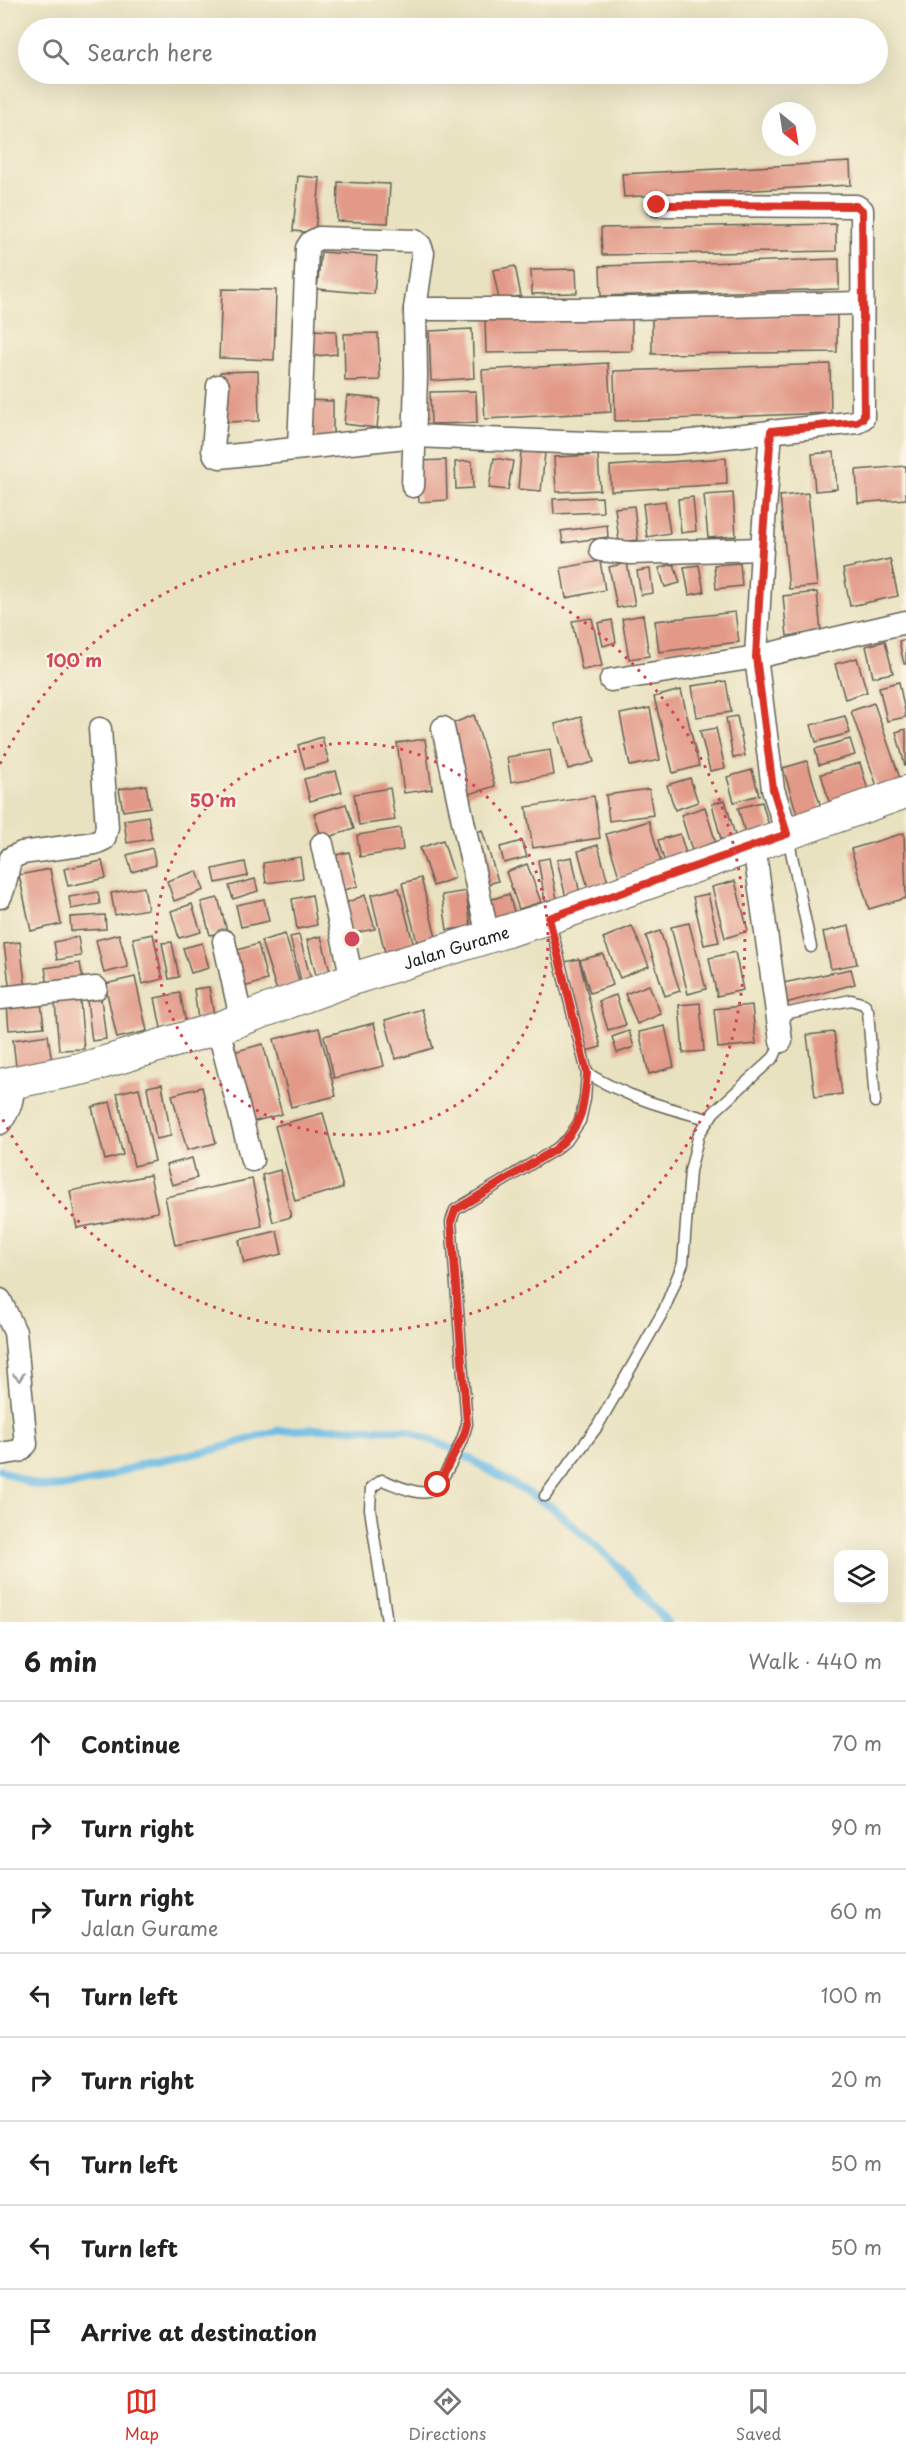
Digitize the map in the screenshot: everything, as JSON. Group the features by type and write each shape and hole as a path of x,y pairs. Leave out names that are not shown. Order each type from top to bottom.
{"street":[{"path":"218,386 213,450 219,457 415,436 473,440 675,443 857,422 863,418 864,214 862,210 856,206 657,205"},
{"path":"299,448 307,248 311,242 319,238 415,241 420,245 423,253 415,309 413,486"},
{"path":"415,309 584,309 862,303"},
{"path":"771,431 756,657 773,789 787,834"},
{"path":"601,550 631,554 762,549"},
{"path":"611,680 756,657 906,622"},
{"path":"443,728 488,937"},
{"path":"0,897 5,888 7,868 11,858 22,853 95,843 104,839 107,827 100,729"},
{"name":"Jalan Gurame","path":"6,1084 85,1068 230,1023 352,979 549,918 906,792"},
{"path":"322,844 352,979"},
{"path":"754,846 781,1041"},
{"path":"224,941 230,1023 252,1160"},
{"path":"0,998 96,988"},
{"path":"0,1123 8,1113 13,1100 6,1084"},
{"path":"0,1454 19,1451 26,1444 15,1332 2,1308"}],"lane":[{"path":"787,834 811,946"},
{"path":"387,1622 370,1509 371,1488 382,1480 427,1493 438,1485 458,1449 467,1424 451,1222 455,1210 556,1149 568,1139 580,1121 587,1073 549,918"},
{"path":"779,1015 851,1000 864,1004 868,1011 875,1102"},
{"path":"545,1496 597,1427 664,1310 683,1263 690,1171 699,1134 708,1119 774,1057 781,1041"},
{"path":"587,1073 604,1084 674,1110 708,1119"}],"building":[{"path":"850,162 851,185 624,197 622,174"},
{"path":"298,176 320,178 315,233 293,231"},
{"path":"338,182 390,184 388,223 337,221"},
{"path":"836,224 836,251 602,255 601,228"},
{"path":"321,252 377,256 374,294 317,289"},
{"path":"839,259 839,289 601,296 600,266"},
{"path":"515,266 521,296 499,300 493,270"},
{"path":"576,269 577,293 532,294 531,270"},
{"path":"222,289 276,290 274,360 219,358"},
{"path":"837,315 837,352 652,354 652,318"},
{"path":"632,316 632,351 486,353 485,317"},
{"path":"472,329 474,378 431,381 429,331"},
{"path":"307,330 336,331 337,354 305,357"},
{"path":"378,333 380,380 345,381 344,334"},
{"path":"608,363 611,412 485,419 482,370"},
{"path":"830,364 831,413 615,421 614,371"},
{"path":"258,371 259,421 221,422 220,372"},
{"path":"476,391 477,423 431,424 430,392"},
{"path":"347,396 380,399 377,428 344,424"},
{"path":"303,400 333,401 333,437 300,437"},
{"path":"521,451 545,453 541,491 518,489"},
{"path":"834,452 837,489 815,491 812,454"},
{"path":"598,455 600,490 556,492 554,457"},
{"path":"494,458 513,461 508,490 489,488"},
{"path":"726,458 727,484 611,491 610,466"},
{"path":"446,460 447,500 419,502 417,461"},
{"path":"472,461 473,488 456,489 455,462"},
{"path":"906,466 906,499 858,503 856,470"},
{"path":"733,493 736,536 708,538 704,495"},
{"path":"808,493 817,586 789,589 780,496"},
{"path":"602,497 603,512 554,514 553,499"},
{"path":"693,497 696,531 681,533 678,499"},
{"path":"665,501 670,533 647,537 643,504"},
{"path":"634,506 638,540 619,542 615,508"},
{"path":"607,525 608,537 563,543 561,531"},
{"path":"890,559 898,596 850,606 843,569"},
{"path":"600,561 605,590 566,598 561,568"},
{"path":"627,563 635,605 617,608 609,567"},
{"path":"740,563 742,586 716,589 714,565"},
{"path":"674,564 680,583 665,587 659,568"},
{"path":"699,565 704,592 689,595 684,567"},
{"path":"650,569 653,593 641,595 637,571"},
{"path":"817,592 821,632 787,636 783,596"},
{"path":"735,612 739,642 659,652 655,621"},
{"path":"643,615 649,656 629,659 622,619"},
{"path":"592,618 602,666 582,670 572,621"},
{"path":"612,620 616,642 603,646 598,623"},
{"path":"906,639 906,664 904,664 899,641"},
{"path":"885,641 893,673 873,677 866,646"},
{"path":"857,658 867,692 845,699 835,664"},
{"path":"726,681 731,712 697,717 692,686"},
{"path":"899,682 906,717 887,721 879,687"},
{"path":"681,690 699,766 673,773 654,697"},
{"path":"874,703 902,784 879,792 851,711"},
{"path":"650,708 660,760 630,766 620,714"},
{"path":"474,715 495,786 463,796 446,726"},
{"path":"737,716 745,756 733,758 726,718"},
{"path":"845,716 850,733 816,742 811,725"},
{"path":"581,717 594,762 568,769 555,724"},
{"path":"716,728 725,768 710,771 700,731"},
{"path":"906,729 906,766 905,766 896,732"},
{"path":"322,737 329,762 305,769 298,745"},
{"path":"425,739 432,789 404,793 397,743"},
{"path":"850,739 855,755 819,765 815,749"},
{"path":"550,750 554,775 511,782 507,757"},
{"path":"807,761 823,814 799,821 783,768"},
{"path":"860,763 870,797 831,808 821,774"},
{"path":"752,770 759,795 734,802 727,777"},
{"path":"336,771 342,792 310,801 304,779"},
{"path":"690,778 698,802 675,810 667,785"},
{"path":"146,785 150,807 123,811 119,789"},
{"path":"390,788 395,820 359,825 354,794"},
{"path":"649,789 653,815 609,821 606,795"},
{"path":"594,796 600,838 533,848 526,807"},
{"path":"725,800 736,839 722,843 712,804"},
{"path":"762,802 771,833 747,840 738,808"},
{"path":"346,804 354,829 322,839 314,814"},
{"path":"705,807 718,850 694,857 681,815"},
{"path":"148,816 152,839 127,843 124,820"},
{"path":"649,821 664,873 622,886 606,834"},
{"path":"400,828 403,850 360,857 357,835"},
{"path":"482,830 498,881 482,886 471,835"},
{"path":"904,833 906,898 869,909 851,849"},
{"path":"680,834 689,864 667,870 658,840"},
{"path":"443,840 455,878 433,886 420,848"},
{"path":"522,841 527,857 504,863 500,847"},
{"path":"598,845 611,894 591,899 578,851"},
{"path":"152,848 156,865 132,872 127,855"},
{"path":"349,852 358,886 341,891 332,856"},
{"path":"300,857 303,878 266,883 263,863"},
{"path":"572,857 580,894 566,898 557,860"},
{"path":"549,858 557,899 545,901 538,860"},
{"path":"102,861 106,878 68,886 64,869"},
{"path":"245,862 248,876 216,883 213,869"},
{"path":"527,864 541,902 519,909 506,872"},
{"path":"50,869 61,924 31,931 19,875"},
{"path":"197,871 204,890 174,901 167,881"},
{"path":"421,878 437,941 418,946 402,883"},
{"path":"255,879 258,891 233,899 229,886"},
{"path":"735,881 748,931 725,938 712,887"},
{"path":"144,887 148,909 115,915 111,893"},
{"path":"399,888 416,954 387,961 371,895"},
{"path":"466,891 471,927 447,930 442,895"},
{"path":"98,892 100,904 71,909 69,897"},
{"path":"509,894 516,919 492,928 486,901"},
{"path":"708,894 719,942 704,945 693,897"},
{"path":"312,895 317,925 297,929 292,899"},
{"path":"365,895 375,929 349,934 341,905"},
{"path":"218,898 227,931 210,935 201,902"},
{"path":"264,899 269,921 241,927 236,905"},
{"path":"192,904 201,932 179,938 171,911"},
{"path":"105,915 106,929 71,931 70,917"},
{"path":"689,923 706,989 688,994 671,927"},
{"path":"632,926 649,966 620,978 603,938"},
{"path":"849,926 857,964 831,969 823,932"},
{"path":"660,931 680,991 665,996 646,936"},
{"path":"119,934 128,967 104,973 96,940"},
{"path":"153,934 163,979 142,984 133,938"},
{"path":"285,934 300,984 277,991 261,941"},
{"path":"299,935 314,991 304,993 290,937"},
{"path":"321,936 330,971 316,975 307,940"},
{"path":"78,937 81,956 57,960 54,942"},
{"path":"20,942 26,990 10,992 4,944"},
{"path":"172,942 179,977 169,979 162,943"},
{"path":"202,943 209,968 191,973 183,948"},
{"path":"258,944 267,980 244,987 234,951"},
{"path":"735,952 743,990 717,996 709,958"},
{"path":"603,954 613,985 590,993 580,960"},
{"path":"579,959 601,1047 586,1051 564,962"},
{"path":"80,963 83,980 48,986 45,968"},
{"path":"851,969 855,984 782,1004 778,984"},
{"path":"135,977 147,1031 117,1038 105,984"},
{"path":"649,985 661,1014 637,1024 625,994"},
{"path":"209,987 214,1016 198,1019 194,989"},
{"path":"100,990 106,1039 92,1041 86,992"},
{"path":"180,993 186,1024 161,1028 155,998"},
{"path":"616,995 626,1025 608,1030 599,1001"},
{"path":"80,1000 84,1049 59,1050 55,1002"},
{"path":"41,1002 44,1027 9,1030 7,1005"},
{"path":"700,1003 704,1051 683,1053 679,1005"},
{"path":"752,1005 756,1044 718,1048 714,1009"},
{"path":"422,1009 433,1048 396,1059 385,1020"},
{"path":"374,1023 384,1066 334,1078 324,1036"},
{"path":"665,1026 674,1067 649,1074 639,1032"},
{"path":"319,1028 336,1096 291,1107 274,1039"},
{"path":"629,1031 634,1047 617,1053 612,1037"},
{"path":"834,1032 842,1094 815,1097 807,1035"},
{"path":"48,1035 53,1070 17,1075 13,1040"},
{"path":"263,1044 282,1114 252,1122 233,1052"},
{"path":"162,1084 171,1136 156,1139 147,1087"},
{"path":"202,1087 216,1143 187,1150 172,1095"},
{"path":"139,1088 155,1161 134,1166 117,1093"},
{"path":"110,1102 123,1155 105,1160 92,1107"},
{"path":"323,1113 343,1188 295,1201 275,1126"},
{"path":"192,1158 197,1178 172,1185 166,1165"},
{"path":"280,1170 291,1217 273,1222 262,1175"},
{"path":"150,1175 158,1212 77,1228 70,1191"},
{"path":"252,1179 262,1226 175,1245 165,1197"},
{"path":"277,1231 282,1254 244,1263 239,1240"}],"waterway":[{"path":"1,1470 31,1484 49,1487 67,1486 93,1481 146,1463 213,1450 276,1431 337,1428 406,1430 455,1450 552,1507 615,1563 667,1622"}],"route":[{"path":"438,1485 458,1449 467,1424 451,1222 455,1210 556,1149 568,1139 580,1121 585,1099 587,1073 549,918 787,834 773,789 756,657 771,431 857,422 864,415 862,303 864,214 862,210 856,206 657,205"}]}
